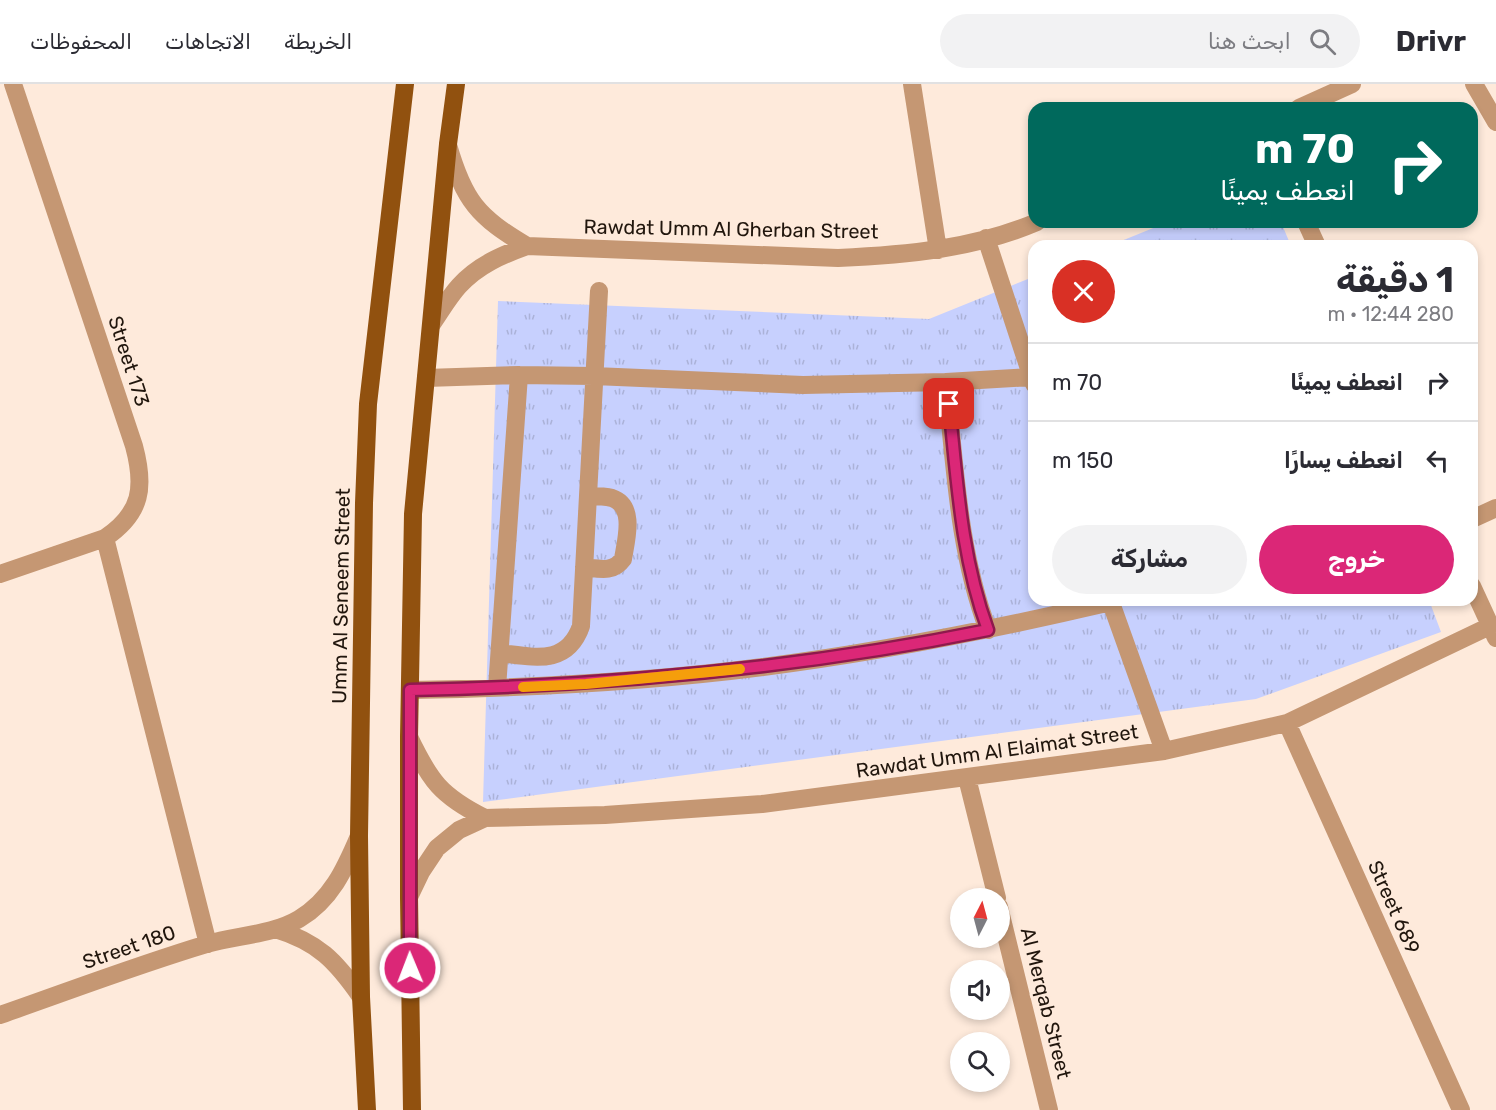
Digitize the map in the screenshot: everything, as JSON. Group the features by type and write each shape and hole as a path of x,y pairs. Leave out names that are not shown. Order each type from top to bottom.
{"main road":[{"name":"Umm Al Seneem Street","path":"367,1110 361,997 359,836 368,404 405,84"},
{"path":"412,1110 409,737 413,514 448,144 456,84"}],"street":[{"name":"Street 173","path":"0,574 105,538 119,529 130,515 138,499 141,481 139,464 13,84"},
{"path":"912,84 938,250"},
{"path":"1312,102 1352,84"},
{"path":"1474,84 1496,122"},
{"name":"Rawdat Umm Al Gherban Street","path":"448,144 456,174 473,204 497,228 527,246"},
{"name":"Rawdat Umm Al Gherban Street","path":"432,324 459,286 479,268 502,255 527,246 838,258 888,256 938,250 1028,225"},
{"path":"986,238 1028,368"},
{"path":"500,653 550,657 561,653 578,637 581,626 599,291"},
{"path":"426,378 519,375 594,376 803,385 1028,380"},
{"path":"497,688 519,375"},
{"path":"946,382 966,557 988,630"},
{"path":"584,567 609,570 619,564 623,559 627,521 627,514 620,502 608,497 588,496"},
{"path":"1478,516 1496,508"},
{"path":"105,538 208,944"},
{"path":"1478,599 1493,632"},
{"path":"410,690 586,684 762,667 872,651 988,630 1090,606"},
{"path":"1113,606 1164,751"},
{"name":"Rawdat Umm Al Elaimat Street","path":"409,897 421,872 437,848 459,830 485,818 604,815 762,804 1164,751 1287,723 1493,632"},
{"name":"Street 689","path":"1287,723 1461,1110"},
{"name":"Rawdat Umm Al Elaimat Street","path":"409,737 422,763 438,786 460,805 485,818"},
{"path":"967,778 994,888"},
{"name":"Street 180","path":"0,1015 208,944 275,929 298,920 324,899 335,886 359,836"},
{"path":"275,929 295,935 322,951 344,973 361,997"},
{"name":"Al Merqab Street","path":"1009,948 1049,1110"}],"green space":[{"path":"1153,228 1284,228 1288,240 1124,240"},
{"path":"1028,279 1028,606 1431,606 1441,632 1256,699 483,802 498,301 929,319"}],"slow traffic":[{"path":"523,687 674,677 740,669"}],"route":[{"path":"410,968 410,690 586,684 674,677 850,654 988,630 966,557 949,404"}]}
